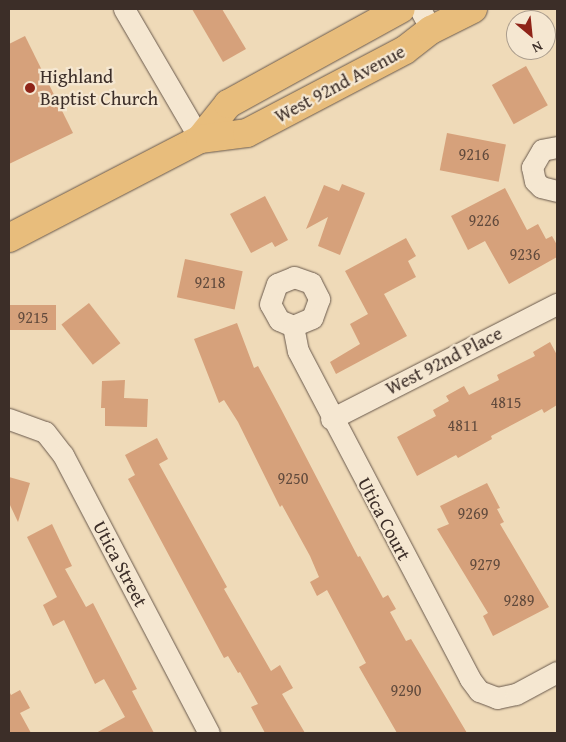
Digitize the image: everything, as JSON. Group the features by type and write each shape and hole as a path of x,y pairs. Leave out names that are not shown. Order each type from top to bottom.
{"main road":[{"name":"West 92nd Avenue","path":"200,139 228,104 401,9"},
{"name":"West 92nd Avenue","path":"9,238 200,139 247,134 405,50 425,19 473,9"}],"street":[{"path":"124,9 200,139"},
{"path":"557,147 542,150 532,167 535,181 541,187 557,191"},
{"name":"West 92nd Place","path":"331,419 557,304"},
{"name":"Utica Court","path":"293,326 298,351 331,419 470,679 479,691 497,698 516,694 557,672"},
{"name":"Utica Street","path":"9,419 45,432 63,455 209,733"}],"building":[{"path":"192,9 222,9 246,49 223,62"},
{"name":"Highland Baptist Church","path":"25,36 73,133 9,164 9,44"},
{"path":"526,66 548,105 514,124 492,85"},
{"path":"447,133 506,144 499,182 440,170"},
{"path":"342,184 365,193 340,255 318,246 328,217 306,229 324,185 339,191"},
{"path":"505,188 527,230 538,224 546,239 552,236 557,245 557,257 509,284 485,241 468,250 451,216"},
{"path":"265,196 288,240 275,247 272,242 251,253 230,214"},
{"path":"406,238 416,256 408,261 416,277 384,294 407,336 336,374 330,362 360,344 350,324 368,314 345,271"},
{"path":"185,259 243,271 235,309 177,297"},
{"path":"89,303 120,343 93,365 61,325"},
{"path":"9,305 56,305 56,330 9,330"},
{"path":"237,323 254,368 258,366 358,557 360,556 383,598 388,595 396,609 390,612 406,641 411,639 467,733 397,733 359,667 366,663 327,590 317,596 310,582 319,577 310,556 282,505 280,507 238,422 224,400 219,403 194,339"},
{"path":"550,342 557,355 557,405 544,413 542,409 491,436 492,439 458,458 456,455 417,476 397,437 436,416 433,410 449,401 446,396 464,386 469,395 499,380 497,375 535,356 533,352"},
{"path":"125,380 124,398 148,399 147,427 105,426 105,408 101,408 102,381"},
{"path":"157,438 168,459 159,464 227,587 224,589 271,671 280,665 293,688 282,694 305,733 265,733 251,707 258,704 240,672 238,673 228,656 224,658 128,479 135,475 125,455"},
{"path":"9,477 30,483 18,522 9,503"},
{"path":"487,483 500,508 497,509 504,522 500,524 549,607 493,636 483,616 488,613 437,529 449,524 440,506"},
{"path":"52,524 72,566 65,569 86,607 93,603 137,689 132,691 154,733 96,733 125,717 104,679 95,684 64,620 53,626 43,605 57,597 27,537"},
{"path":"20,690 30,708 20,713 31,733 9,733 9,691 11,695"}],"place":[{"name":"Highland Baptist Church","path":"30,88"}]}
